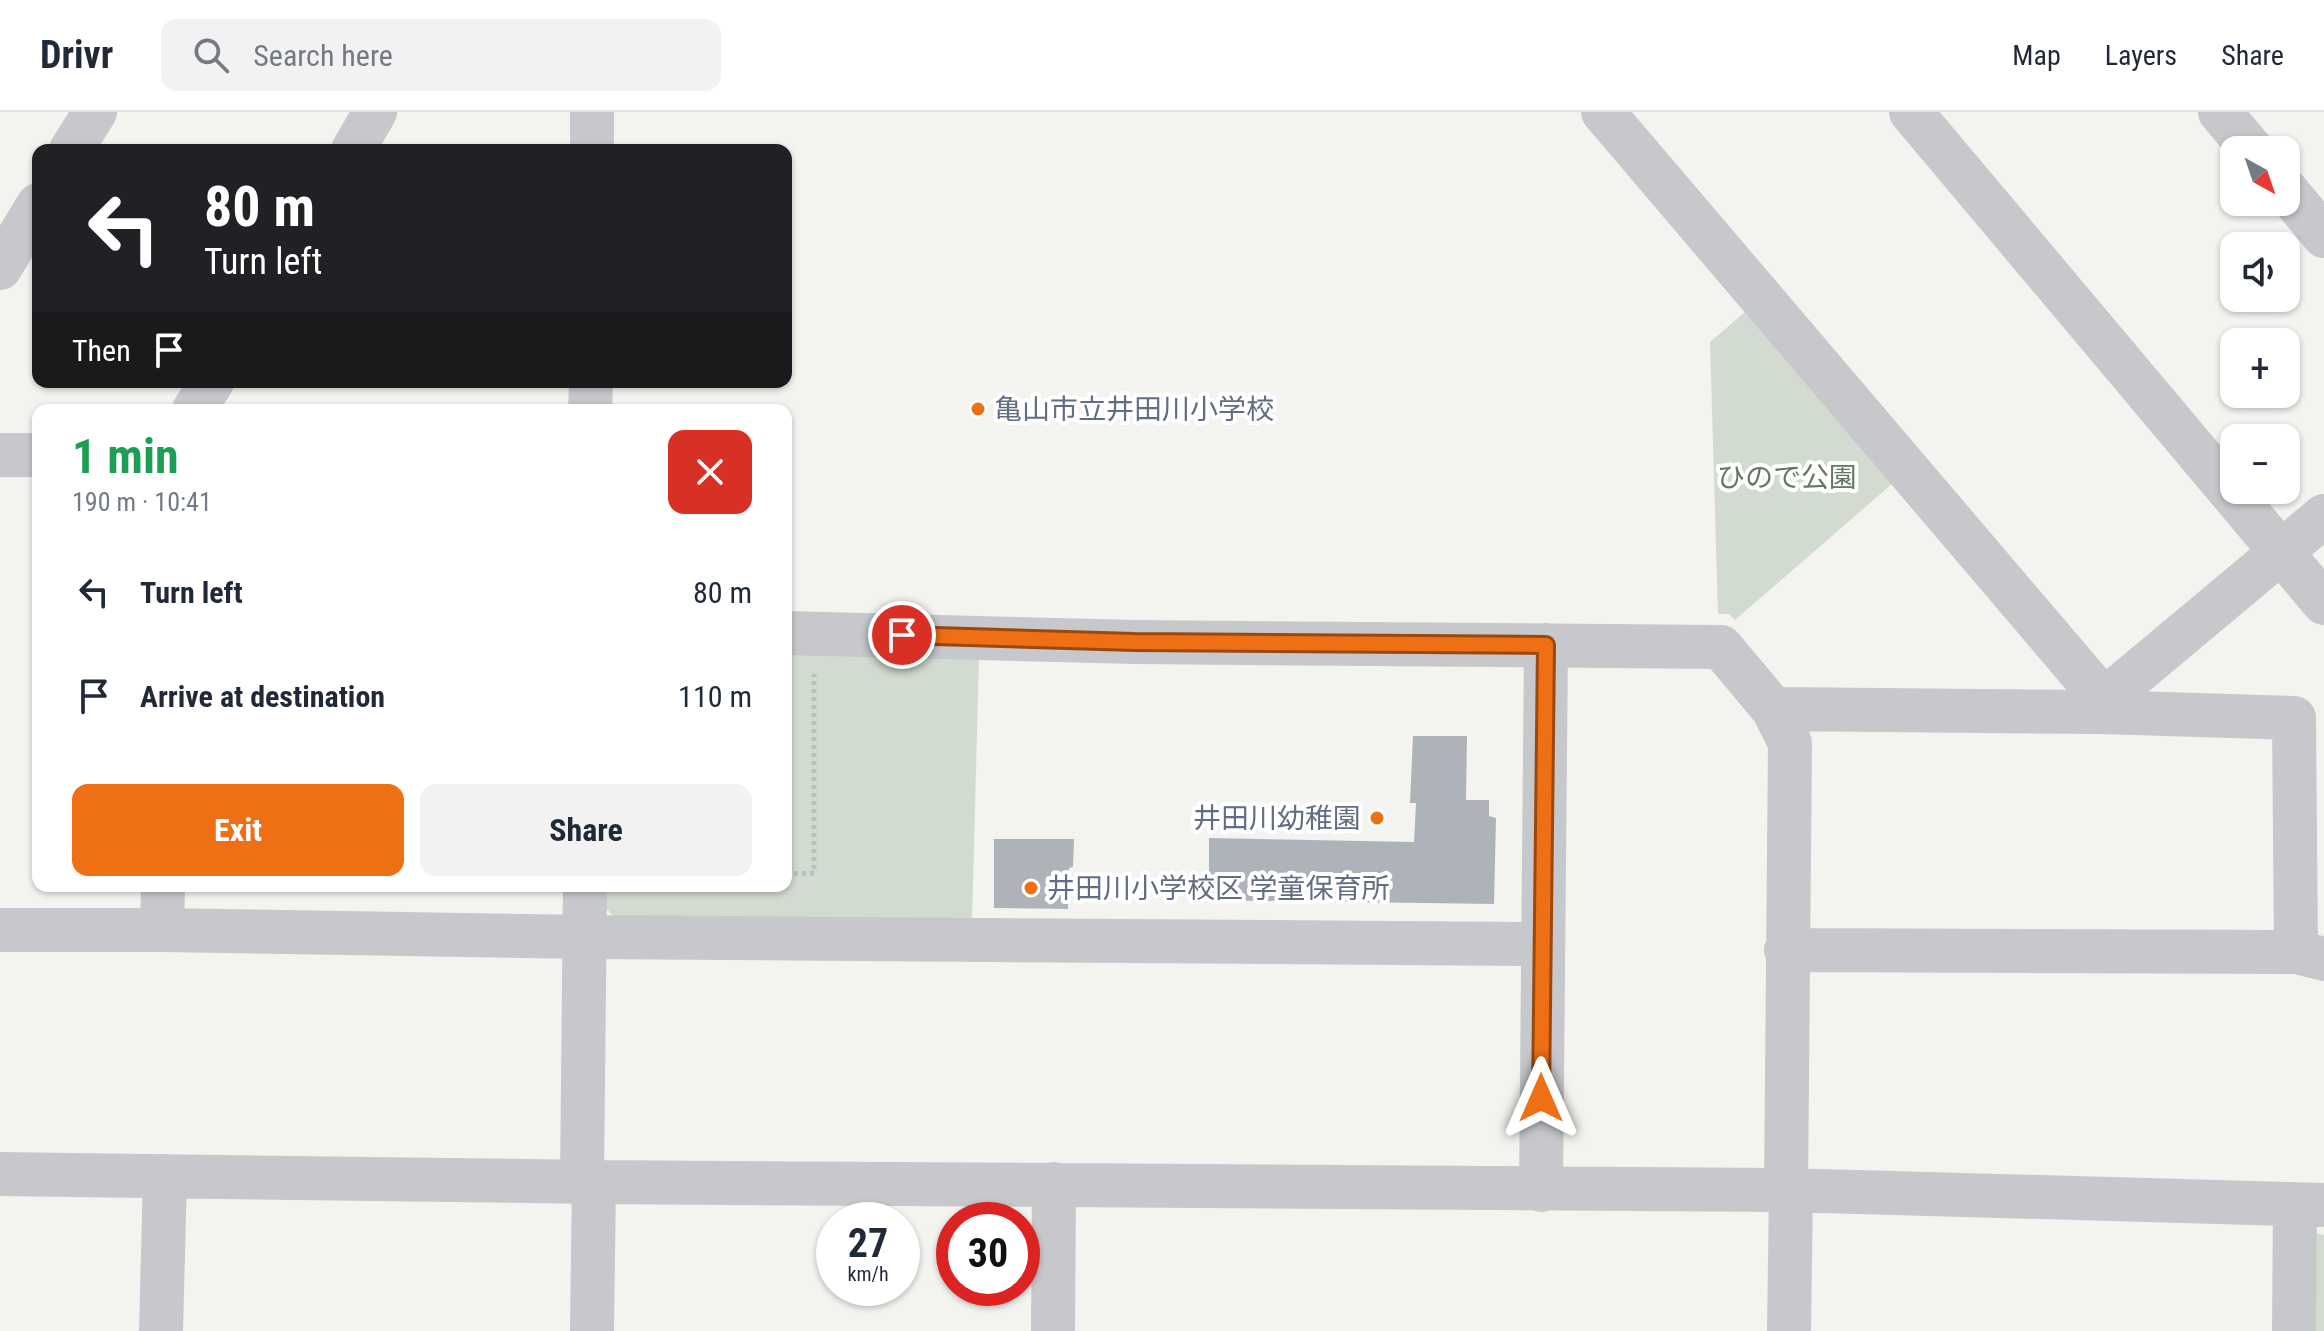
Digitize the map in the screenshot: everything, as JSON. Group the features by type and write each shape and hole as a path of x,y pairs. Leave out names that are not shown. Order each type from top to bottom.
{"street":[{"path":"75,144 95,112"},
{"path":"356,144 375,112"},
{"path":"592,112 592,144"},
{"path":"1603,112 2102,706"},
{"path":"1911,112 2324,603"},
{"path":"2220,112 2240,136"},
{"path":"2300,207 2324,236"},
{"path":"0,268 32,215"},
{"path":"0,455 32,455"},
{"path":"2102,706 2324,516"},
{"path":"800,633 1135,642 1721,647 1773,709 1790,743 1786,950 1789,1331"},
{"path":"1541,1190 1546,645"},
{"path":"1773,709 2102,706 2294,718 2310,956 1786,950"},
{"path":"162,930 163,892"},
{"path":"585,892 592,1331"},
{"path":"0,930 1543,944"},
{"path":"0,1174 588,1182 1789,1191 2309,1205 2294,1331"},
{"path":"161,1331 165,1176"},
{"path":"1053,1331 1054,1184"}],"path":[{"path":"792,874 814,873 800,633"}],"green space":[{"name":"ひので公園","path":"1745,312 1892,484 1735,620 1729,614 1718,614 1710,342"},
{"path":"792,653 979,656 972,921 615,918 604,906 605,892 792,892"},
{"path":"2310,1232 2324,1235 2324,1331 2307,1331"}],"building":[{"name":"井田川幼稚園","path":"1413,736 1467,736 1466,800 1489,800 1489,816 1496,818 1494,904 1209,900 1209,838 1414,842 1416,803 1410,803"},
{"name":"井田川小学校区 学童保育所","path":"994,839 1074,839 1073,867 1069,868 1068,909 994,908"}],"place":[{"name":"亀山市立井田川小学校","path":"978,409"},
{"name":"井田川幼稚園","path":"1377,818"},
{"name":"井田川小学校区 学童保育所","path":"1031,888"}],"route":[{"path":"902,635 1135,642 1546,645 1541,1098"}]}
